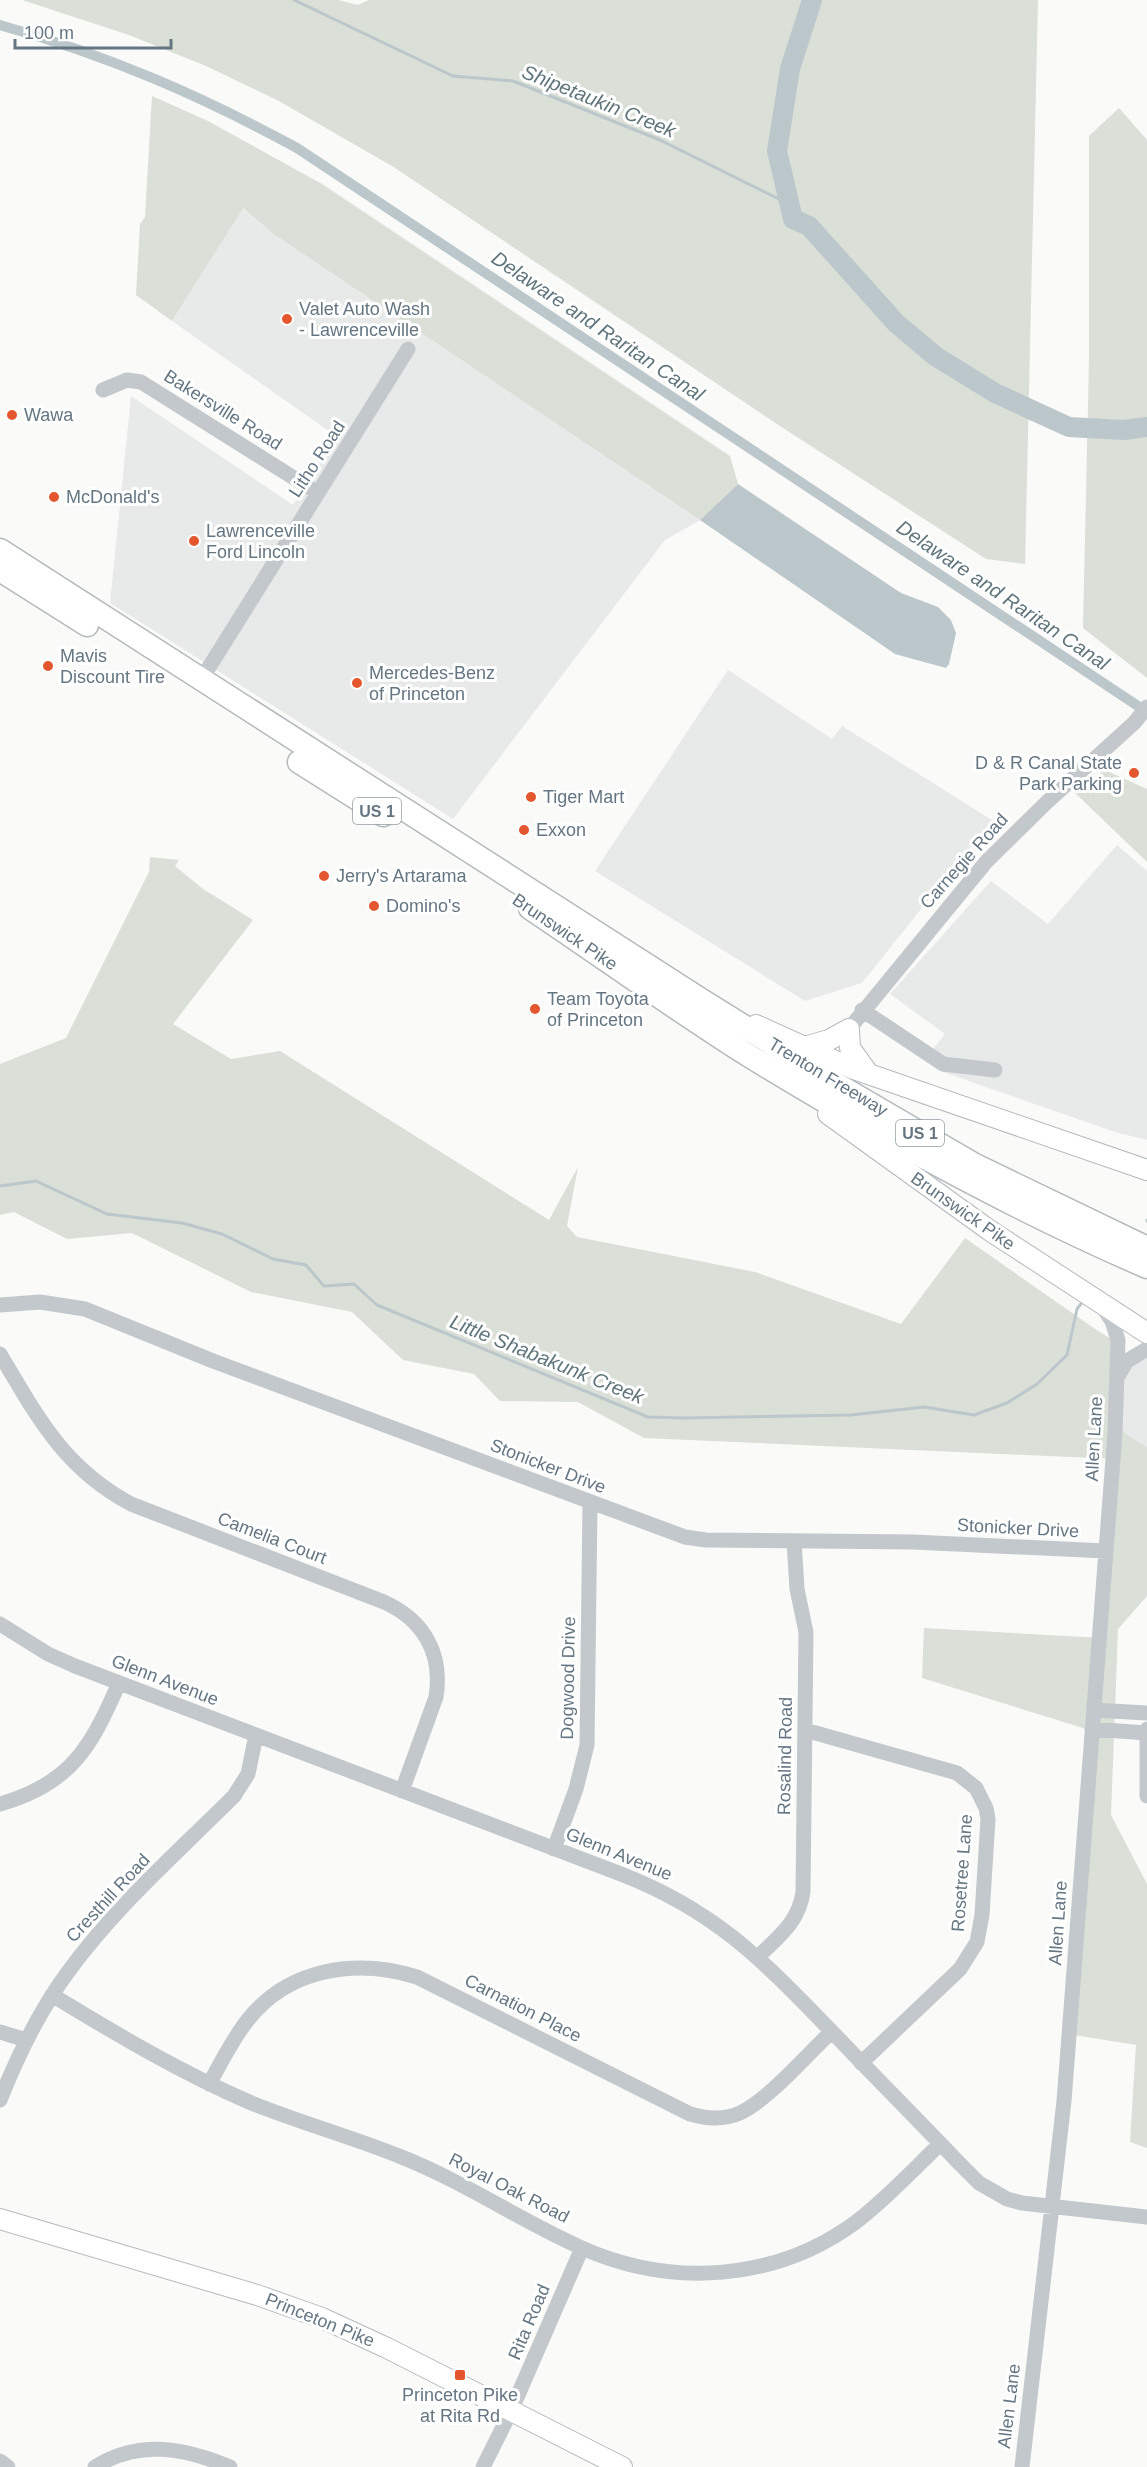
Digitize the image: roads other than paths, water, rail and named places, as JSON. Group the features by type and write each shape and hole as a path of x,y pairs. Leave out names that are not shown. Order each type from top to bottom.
{"highway":[{"name":"Brunswick Pike","path":"0,550 703,1001"},
{"name":"Brunswick Pike","path":"0,570 528,907 750,1056"},
{"name":"Trenton Freeway","path":"703,1001 975,1165 1147,1248"},
{"name":"Trenton Freeway","path":"750,1056 929,1159 1092,1243 1147,1267"}],"main road":[{"name":"Brunswick Pike","path":"703,1001 867,1073 1147,1170"},
{"path":"804,1047 830,1040 849,1029 850,1048 867,1073"},
{"name":"Brunswick Pike","path":"750,1056 972,1218 1076,1289 1147,1333"},
{"name":"Princeton Pike","path":"0,2219 257,2295 322,2318 377,2343 622,2467"}],"street":[{"name":"Litho Road","path":"201,680 408,350"},
{"name":"Bakersville Road","path":"103,390 127,380 141,382 318,493"},
{"name":"Carnegie Road","path":"849,1029 862,1010 992,855 1134,723 1147,707"},
{"path":"862,1010 943,1064 995,1070"},
{"name":"Stonicker Drive","path":"0,1305 40,1302 85,1309 213,1361 686,1537 706,1540 913,1542 1106,1551"},
{"name":"Allen Lane","path":"1022,2467 1064,2101 1106,1551 1117,1332 1097,1302"},
{"name":"Allen Lane","path":"1116,1381 1127,1361 1147,1349"},
{"name":"Camelia Court","path":"0,1354 59,1448 91,1479 112,1493 131,1504 384,1602 411,1617 421,1628 435,1656 438,1683 436,1697 402,1791"},
{"name":"Dogwood Drive","path":"554,1849 576,1790 586,1744 590,1503"},
{"name":"Rosalind Road","path":"759,1957 791,1924 802,1903 806,1632 797,1588 794,1541"},
{"name":"Glenn Avenue","path":"0,1624 48,1654 119,1683 646,1884 677,1899 717,1923 759,1957 940,2144 979,2183 992,2192 1022,2203 1147,2217"},
{"path":"0,1804 39,1790 70,1768 94,1737 119,1683"},
{"path":"1094,1710 1147,1713"},
{"path":"1147,1728 1147,1796"},
{"path":"1092,1729 1147,1733"},
{"name":"Rosetree Lane","path":"805,1730 957,1773 976,1788 986,1808 982,1915 977,1942 960,1969 861,2063"},
{"name":"Cresthill Road","path":"0,2100 26,2040 52,1995 108,1922 234,1796 248,1774 256,1735"},
{"name":"Carnation Place","path":"209,2084 237,2034 261,2006 293,1983 312,1975 350,1967 392,1969 417,1977 690,2114 703,2118 729,2117 753,2105 831,2032"},
{"name":"Royal Oak Road","path":"52,1995 142,2049 209,2084 252,2103 402,2157 443,2175 582,2248 629,2265 684,2274 730,2272 766,2265 813,2248 847,2228 874,2207 940,2144"},
{"path":"0,2032 26,2040"},
{"name":"Rita Road","path":"483,2467 511,2411 582,2248"},
{"path":"95,2467 133,2451 162,2448 188,2451 230,2467"},
{"path":"0,2461 8,2467"}],"waterway":[{"name":"Shipetaukin Creek","path":"294,0 453,76 513,81 660,140 789,204"},
{"path":"812,0 790,69 777,151 793,219 809,226 896,323 935,356 995,393 1069,427 1124,430 1147,427"},
{"name":"Delaware and Raritan Canal","path":"0,25 78,49 152,78 225,111 297,148 1147,712"},
{"name":"Little Shabakunk Creek","path":"0,1186 36,1181 107,1214 182,1223 222,1234 273,1259 306,1265 324,1286 354,1284 377,1305 648,1417 851,1415 924,1407 974,1415 1007,1403 1037,1384 1067,1355 1077,1309 1084,1300"}],"place":[{"name":"Valet Auto Wash - Lawrenceville","path":"287,319"},
{"name":"Wawa","path":"12,415"},
{"name":"McDonald's","path":"54,497"},
{"name":"Lawrenceville Ford Lincoln","path":"194,541"},
{"name":"Mavis Discount Tire","path":"48,666"},
{"name":"Mercedes-Benz of Princeton","path":"357,683"},
{"name":"D & R Canal State Park Parking","path":"1134,773"},
{"name":"Tiger Mart","path":"531,797"},
{"name":"Exxon","path":"524,830"},
{"name":"Jerry's Artarama","path":"324,876"},
{"name":"Domino's","path":"374,906"},
{"name":"Team Toyota of Princeton","path":"535,1009"},
{"name":"Princeton Pike at Rita Rd","path":"460,2375"}]}
